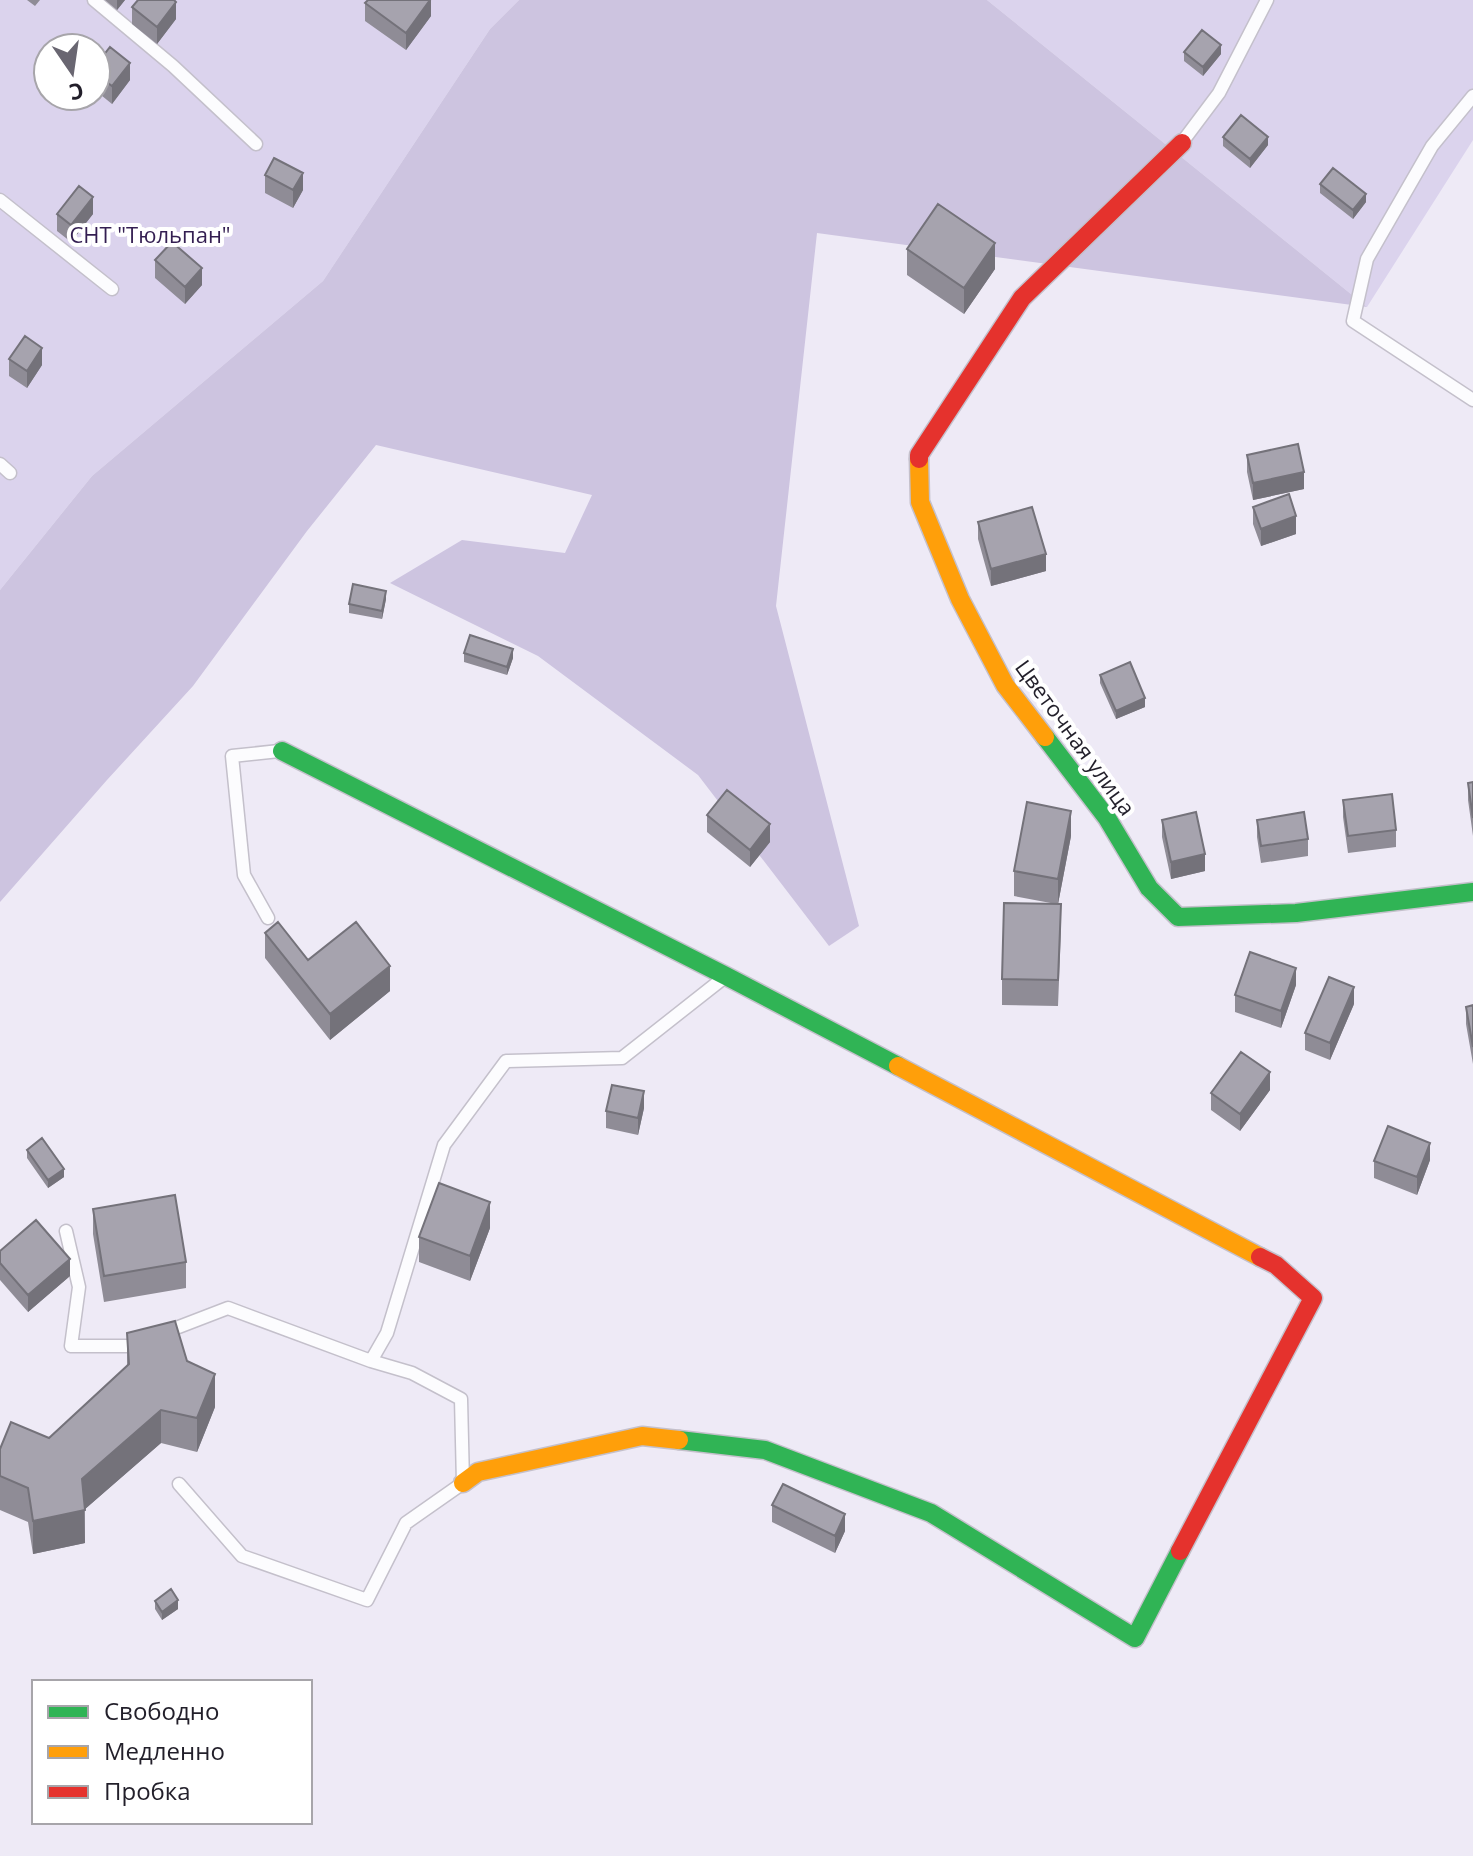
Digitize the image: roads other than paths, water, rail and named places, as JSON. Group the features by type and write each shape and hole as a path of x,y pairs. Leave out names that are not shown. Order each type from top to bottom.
{"street":[{"name":"Цветочная улица","path":"1182,143 1022,298 919,455 920,502 960,599 1005,685 1107,818 1149,888 1178,917 1296,913 1473,892"},
{"path":"282,751 726,976 1276,1265 1313,1298 1135,1638 931,1513 765,1450 642,1436 478,1472 463,1483"}],"lane":[{"path":"94,0 173,66 256,144"},
{"path":"1182,143 1219,93 1267,0"},
{"path":"1473,96 1432,146 1367,259 1353,321 1473,400"},
{"path":"0,200 112,289"},
{"path":"268,918 244,875 232,756 282,751"},
{"path":"371,1361 387,1333 444,1145 506,1061 622,1058 726,976"},
{"path":"66,1231 79,1287 71,1346 129,1346 228,1308 412,1373 461,1399 463,1483 406,1523 367,1600 242,1556 179,1484"}],"park label":[{"name":"СНТ \"Тюльпан\"","path":"150,234"}]}
